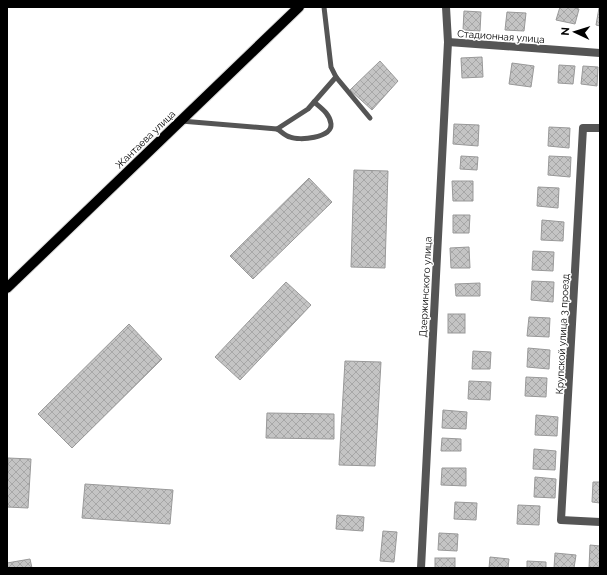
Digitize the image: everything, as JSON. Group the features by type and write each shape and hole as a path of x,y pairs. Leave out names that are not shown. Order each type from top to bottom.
{"main road":[{"name":"Жантаева улица","path":"7,288 298,7"}],"street":[{"name":"Дзержинского улица","path":"421,568 448,42 446,7"},
{"name":"Стадионная улица","path":"448,42 600,53"},
{"name":"Крупской улица 3 проезд","path":"600,128 583,128 561,520 600,522"}],"lane":[{"path":"324,7 331,67 336,77 370,118"},
{"path":"277,129 308,109 336,77"},
{"path":"180,121 277,129 290,137 301,139 316,138 330,128 331,124 328,115 314,102"}],"building":[{"path":"560,7 572,7 579,9 575,24 556,20"},
{"path":"599,8 600,9 600,26 596,25"},
{"path":"464,11 481,12 480,31 463,30"},
{"path":"507,12 526,13 524,31 505,30"},
{"path":"482,57 483,77 462,78 461,58"},
{"path":"380,61 398,81 372,110 350,90"},
{"path":"512,63 534,66 531,87 509,84"},
{"path":"559,65 575,66 573,84 558,83"},
{"path":"583,66 598,67 597,86 581,84"},
{"path":"454,124 479,125 478,146 453,144"},
{"path":"549,127 570,128 569,148 548,146"},
{"path":"461,156 478,157 477,170 460,169"},
{"path":"549,156 571,157 570,177 548,175"},
{"path":"354,170 388,171 385,268 351,267"},
{"path":"309,178 332,202 253,279 230,256"},
{"path":"452,181 473,181 473,201 453,201"},
{"path":"538,187 559,188 558,208 537,206"},
{"path":"453,215 470,215 469,233 453,233"},
{"path":"542,220 564,222 563,241 541,240"},
{"path":"469,247 470,268 451,268 450,248"},
{"path":"533,251 554,252 553,271 532,270"},
{"path":"532,281 554,282 553,302 531,300"},
{"path":"286,282 311,305 240,380 215,357"},
{"path":"480,283 480,296 456,296 455,284"},
{"path":"448,314 465,314 465,333 448,333"},
{"path":"529,317 550,318 549,337 527,336"},
{"path":"129,324 162,359 72,448 38,414"},
{"path":"528,348 550,350 549,369 527,367"},
{"path":"473,351 491,352 490,369 472,369"},
{"path":"345,361 381,362 375,466 339,465"},
{"path":"526,377 547,378 546,397 525,396"},
{"path":"469,381 491,382 490,400 468,399"},
{"path":"443,410 467,412 466,429 442,428"},
{"path":"267,413 334,414 334,439 266,438"},
{"path":"536,415 558,417 557,436 535,435"},
{"path":"442,438 461,439 461,451 441,451"},
{"path":"534,449 556,451 555,470 533,469"},
{"path":"8,458 31,459 28,508 7,507"},
{"path":"442,468 466,468 466,486 441,485"},
{"path":"535,477 556,479 555,498 534,497"},
{"path":"593,482 600,482 600,503 592,502"},
{"path":"85,484 173,490 170,524 82,518"},
{"path":"455,502 477,503 476,520 454,519"},
{"path":"518,505 540,506 539,525 517,524"},
{"path":"337,515 364,517 363,531 336,529"},
{"path":"383,531 397,532 394,562 380,561"},
{"path":"439,533 458,534 457,551 438,550"},
{"path":"590,545 600,546 600,568 589,568"},
{"path":"555,553 576,555 574,568 554,568"},
{"path":"490,557 509,559 508,568 489,568"},
{"path":"435,558 455,558 455,568 435,568"},
{"path":"30,559 32,568 8,568 7,563"},
{"path":"527,561 546,562 546,568 527,568"}]}
